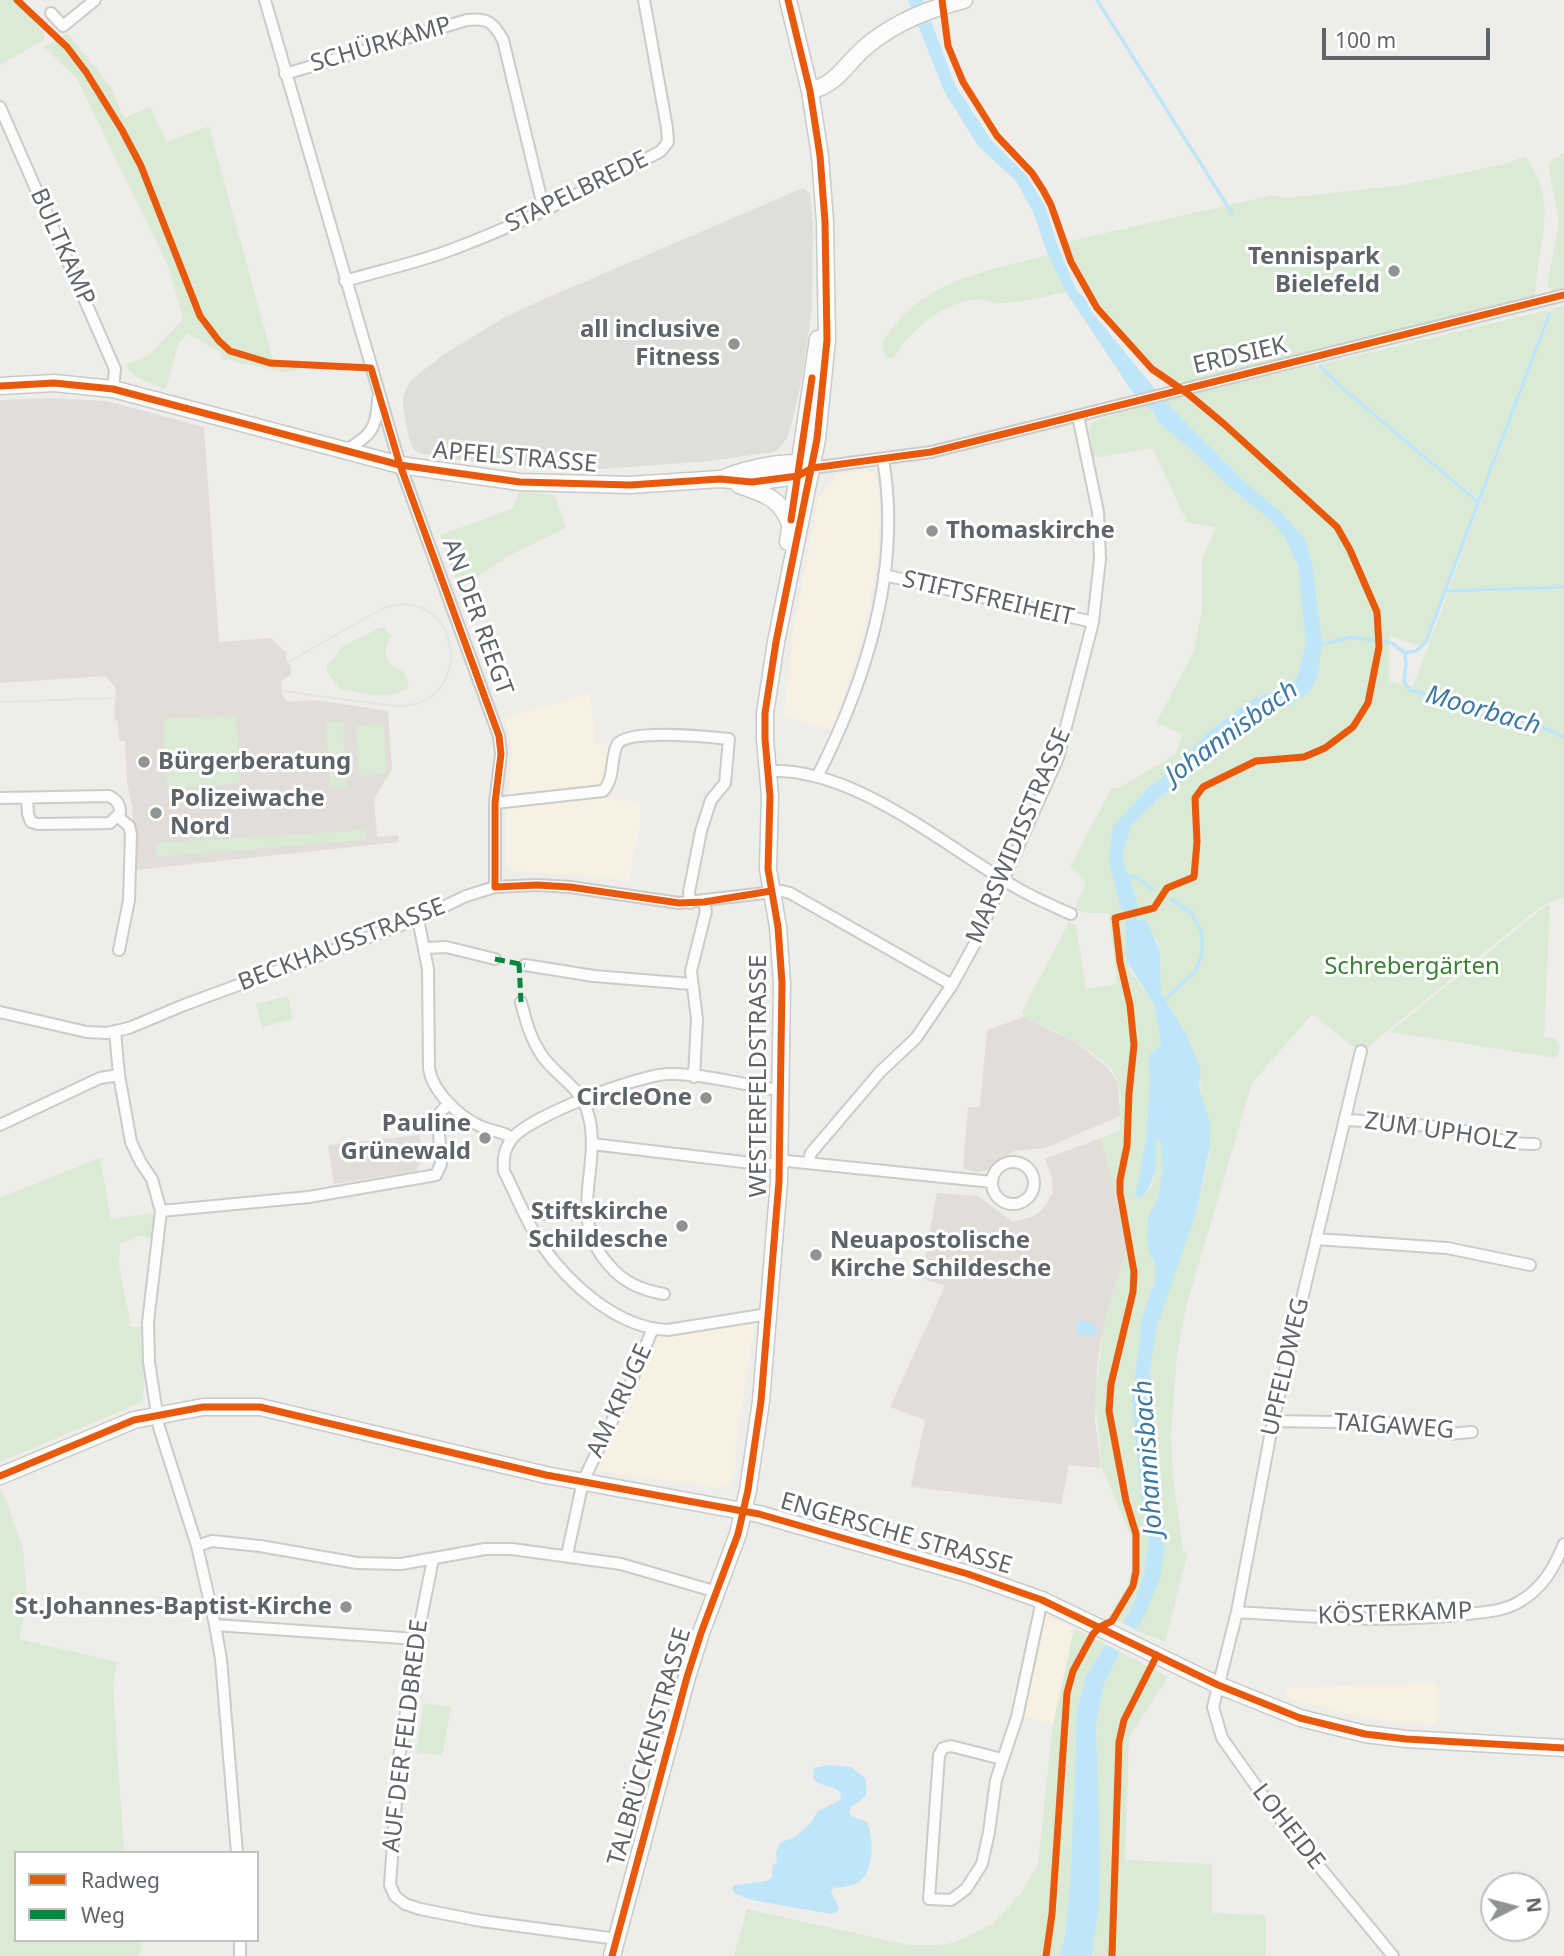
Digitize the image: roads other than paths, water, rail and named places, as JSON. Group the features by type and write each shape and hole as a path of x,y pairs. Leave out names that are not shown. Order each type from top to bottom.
{"main road":[{"name":"WESTERFELDSTRASSE","path":"776,642 790,524 826,365 824,200 810,91 788,0"},
{"path":"810,91 834,81 866,46 892,27 942,3 964,0"},
{"name":"APFELSTRASSE","path":"0,386 54,383 113,389 400,465 477,477 564,484 630,485 720,479 752,482 803,469"},
{"name":"WESTERFELDSTRASSE","path":"744,1511 761,1401 780,1163 782,983 778,927 768,869 770,796 765,713 803,469"},
{"path":"720,479 775,500 782,506 790,524"},
{"name":"ENGERSCHE STRASSE","path":"0,1476 134,1420 203,1407 260,1407 546,1475 744,1511 968,1574 1042,1600 1218,1685 1300,1718 1365,1734 1564,1748"},
{"name":"TALBRÜCKENSTRASSE","path":"612,1956 687,1678 744,1511"}],"street":[{"path":"51,13 63,26 95,0"},
{"name":"AN DER REEGT","path":"265,0 400,465 496,725 501,754 495,803 495,887"},
{"name":"STAPELBREDE","path":"345,281 446,252 544,210 662,152 667,142 643,0"},
{"name":"SCHÜRKAMP","path":"285,74 467,20 481,19 495,26 503,40 544,210"},
{"name":"BULTKAMP","path":"0,107 115,369 113,389"},
{"name":"ERDSIEK","path":"883,459 931,452 1564,295"},
{"name":"AN DER REEGT","path":"344,451 357,444 374,427 377,419 378,389"},
{"name":"MARSWIDISSTRASSE","path":"808,1163 811,1153 880,1072 916,1038 952,985 974,945 1058,758 1093,622 1100,559 1093,486 1078,416"},
{"path":"803,469 883,459 888,512 884,575 867,654 836,736 817,777"},
{"name":"STIFTSFREIHEIT","path":"884,575 1093,622"},
{"path":"495,803 603,792 608,786 617,746 624,739 664,735 729,739 725,783 711,800 701,831 689,892 690,903"},
{"path":"768,771 801,772 817,777 894,811 1003,880 1071,914"},
{"path":"0,798 109,796 120,806 118,817 110,823 38,824 31,822 27,814 27,798"},
{"path":"118,817 129,826 131,834 129,900 119,950"},
{"name":"BECKHAUSSTRASSE","path":"0,1012 78,1031 115,1031 135,1026 184,1005 418,919 466,896 495,887 570,887 690,903 771,891"},
{"path":"771,891 790,893 952,985"},
{"path":"694,1077 697,1019 691,984 693,960 706,911 704,902"},
{"path":"418,919 426,948 429,1075 435,1089 479,1126 512,1138"},
{"path":"426,948 446,947 495,959"},
{"path":"525,965 594,976 691,984"},
{"path":"522,1002 532,1039 544,1059 583,1100 587,1109 592,1144 585,1214 588,1232 596,1249 615,1272 635,1287 664,1294"},
{"path":"115,1031 119,1075 131,1142 152,1179 161,1211 148,1322 149,1362 157,1415 197,1546 215,1625 221,1659 237,1851"},
{"name":"UPFELDWEG","path":"1218,1685 1237,1612 1273,1421 1361,1051"},
{"path":"768,1314 668,1330 653,1328 622,1317 588,1294 541,1244 505,1171 505,1151 512,1138 524,1127 606,1090 643,1079 666,1074 779,1090"},
{"path":"0,1125 100,1078 119,1075"},
{"path":"161,1211 309,1197 436,1175 440,1164 438,1115 449,1103"},
{"name":"ZUM UPHOLZ","path":"1346,1120 1406,1123 1462,1131 1521,1144 1535,1144"},
{"path":"592,1144 685,1156 771,1164 787,1161 992,1182"},
{"path":"1009,1161 1026,1165 1034,1182 1027,1198 1022,1202 1009,1204 998,1198 992,1182 994,1172 1009,1161"},
{"path":"526,1217 533,1214 585,1214"},
{"path":"1316,1239 1447,1248 1530,1265"},
{"name":"AM KRUGE","path":"567,1555 583,1481 653,1328"},
{"name":"TAIGAWEG","path":"1273,1421 1396,1423 1447,1434 1472,1433"},
{"path":"197,1546 212,1541 260,1546 357,1563 401,1564 485,1549 512,1549 621,1564 717,1592"},
{"name":"KÖSTERKAMP","path":"1237,1612 1355,1620 1442,1617 1502,1609 1518,1603 1540,1587 1553,1570 1564,1544"},
{"name":"AUF DER FELDBREDE","path":"433,1559 417,1639 399,1758 390,1885 396,1896 405,1904 468,1918 617,1939"},
{"path":"1002,1759 951,1746 943,1748 939,1755 929,1899 951,1900 966,1889 982,1864 1002,1759 1017,1717 1042,1600"},
{"path":"215,1625 417,1639"},
{"name":"LOHEIDE","path":"1218,1685 1213,1707 1222,1738 1276,1814 1394,1956"}],"water":[{"name":"Johannisbach","path":"908,0 923,0 955,85 991,140 1026,175 1045,206 1077,292 1084,297 1092,312 1164,400 1246,483 1280,511 1305,539 1312,562 1322,642 1317,678 1310,691 1289,706 1257,716 1195,773 1157,800 1131,825 1122,857 1138,904 1137,920 1146,920 1160,951 1161,993 1186,1034 1201,1070 1199,1088 1210,1123 1210,1146 1196,1213 1157,1326 1150,1368 1151,1434 1166,1537 1160,1577 1147,1611 1136,1630 1123,1623 1133,1605 1144,1574 1149,1538 1141,1500 1132,1402 1142,1318 1155,1280 1155,1264 1147,1238 1148,1218 1158,1197 1162,1173 1161,1140 1156,1140 1153,1179 1140,1198 1135,1196 1146,1141 1150,1077 1148,1064 1150,1054 1161,1044 1154,1004 1127,962 1125,913 1120,906 1109,860 1113,826 1149,787 1175,767 1206,734 1249,701 1290,684 1298,674 1306,644 1298,566 1285,538 1270,520 1159,423 1154,412 1143,405 1133,393 1066,292 1048,255 1033,212 1016,181 978,146 944,91"},
{"path":"1080,1319 1094,1324 1097,1330 1095,1334 1078,1336 1076,1329"},
{"path":"1106,1644 1120,1652 1103,1686 1096,1725 1100,1855 1099,1908 1092,1956 1059,1956 1065,1936 1071,1877 1077,1711 1086,1676"},
{"path":"829,1765 851,1767 866,1779 866,1796 849,1811 851,1816 867,1822 869,1828 871,1858 864,1877 854,1884 833,1888 831,1892 839,1908 831,1914 752,1900 735,1894 732,1888 735,1885 767,1881 772,1877 772,1866 777,1862 776,1852 780,1843 796,1836 810,1824 818,1811 840,1800 841,1793 838,1790 813,1778 814,1768"}],"waterway":[{"path":"1097,0 1232,213"},
{"path":"1405,653 1416,651 1426,642 1549,314"},
{"path":"1320,366 1478,502"},
{"path":"1446,591 1564,587"},
{"name":"Moorbach","path":"1319,645 1351,637 1392,643 1405,653 1404,682 1410,690 1535,724 1564,737"},
{"path":"1124,875 1136,877 1152,889"},
{"path":"1163,1001 1196,971 1202,953 1202,933 1191,913 1171,899"}],"tram line":[{"path":"282,691 394,706 422,702 440,688 449,669 450,648 444,628 430,612 410,605 384,608 288,662"},
{"path":"0,702 116,698"}],"place":[{"name":"Tennispark Bielefeld","path":"1394,271"},
{"name":"all inclusive Fitness","path":"734,344"},
{"name":"Thomaskirche","path":"932,531"},
{"name":"Bürgerberatung","path":"144,762"},
{"name":"Polizeiwache Nord","path":"156,813"},
{"name":"CircleOne","path":"706,1098"},
{"name":"Pauline Grünewald","path":"485,1138"},
{"name":"Stiftskirche Schildesche","path":"682,1226"},
{"name":"Neuapostolische Kirche Schildesche","path":"816,1255"},
{"name":"St.Johannes-Baptist-Kirche","path":"346,1607"}],"park label":[{"name":"Schrebergärten","path":"1412,967"}]}
